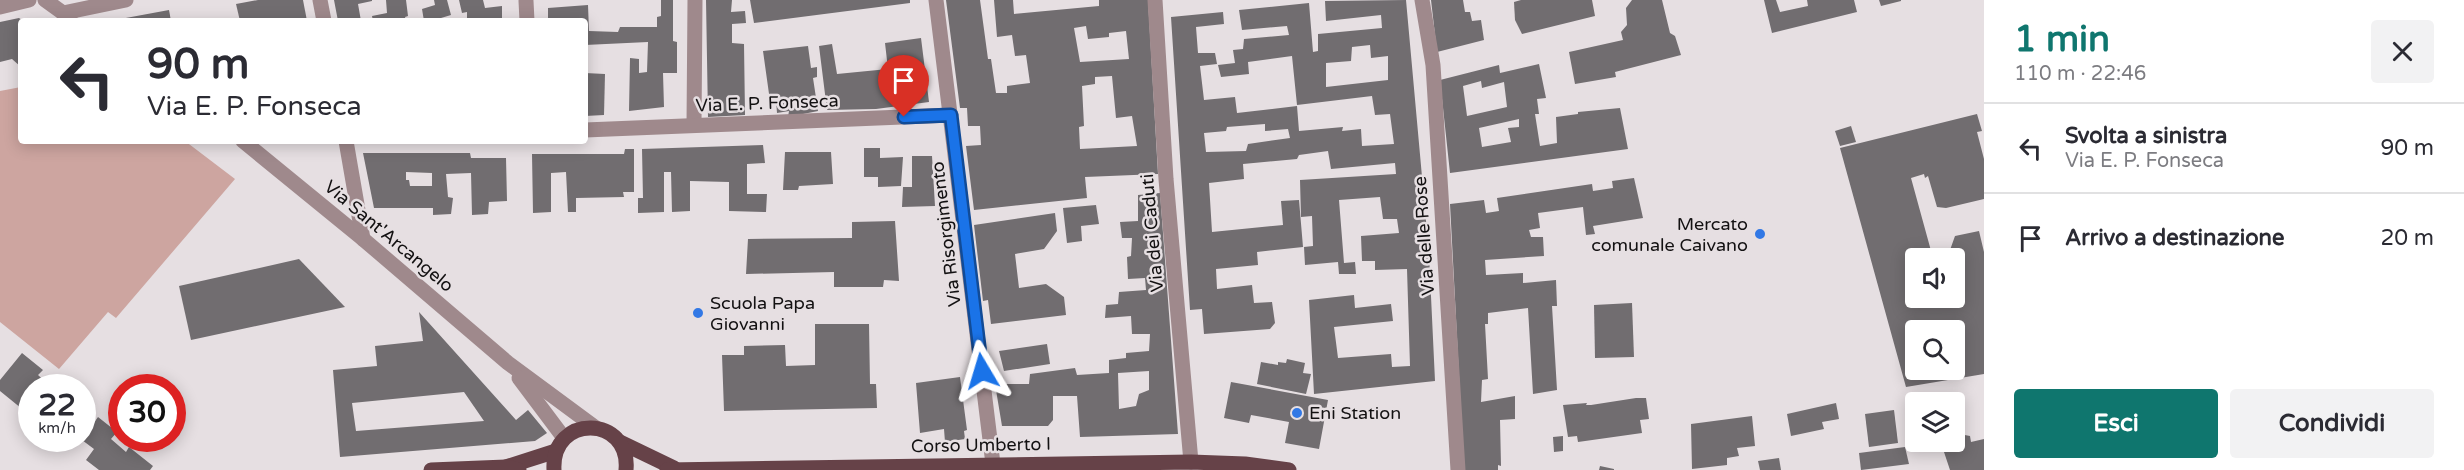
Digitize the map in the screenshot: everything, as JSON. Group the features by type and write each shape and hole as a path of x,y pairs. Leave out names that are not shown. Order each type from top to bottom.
{"main road":[{"name":"Corso Umberto I","path":"596,428 670,469 1191,462 1282,469"},
{"path":"431,470 513,469 560,445 579,429 596,428"},
{"path":"620,442 625,452 626,470"},
{"path":"554,470 560,445"}],"street":[{"path":"0,7 29,0"},
{"path":"45,0 69,17 125,0"},
{"path":"320,0 323,18"},
{"path":"694,125 695,0"},
{"name":"Via Risorgimento","path":"936,0 1003,466"},
{"name":"Via dei Caduti","path":"1155,0 1166,179 1191,462"},
{"name":"Via delle Rose","path":"1422,0 1433,65 1458,470"},
{"path":"526,1 527,18"},
{"name":"Via E. P. Fonseca","path":"588,130 951,115"},
{"name":"Via Sant'Arcangelo","path":"247,144 363,239 508,363"},
{"path":"347,144 363,239"},
{"path":"508,363 596,428"},
{"path":"508,363 560,445"}],"shaded area":[{"path":"18,88 18,144 189,144 235,179 116,318 108,312 59,369 0,322 0,91"}],"building":[{"path":"258,0 303,0 306,18 239,18 236,4"},
{"path":"334,0 372,0 358,4 360,18 337,18"},
{"path":"386,0 406,0 408,16 405,18 372,18 372,16 387,13"},
{"path":"434,0 447,0 451,15 441,18 424,18 422,9 435,5"},
{"path":"459,0 483,0 485,8 502,6 502,18 467,18 467,12 462,13"},
{"path":"661,0 673,0 673,41 677,42 677,73 663,73 664,107 629,111 630,58 639,59 639,73 647,72 648,42 588,45 588,18 548,18 548,8 588,5 589,31 618,32 620,27 657,27 657,17 661,16"},
{"path":"706,0 732,0 731,12 745,11 746,23 732,24 732,43 744,44 745,115 708,117"},
{"path":"750,0 910,0 910,3 754,23"},
{"path":"946,0 980,0 988,59 991,59 996,93 1007,93 1007,86 1030,83 1026,55 1015,56 1012,35 997,37 994,0 1013,0 1014,14 1099,6 1099,0 1148,0 1158,174 1085,177 1087,198 974,210 966,146 981,145 980,126 968,126 967,108 960,108","holes":["1086,26 1088,39 1109,37 1109,33 1126,31 1129,59 1080,62 1074,28","1112,76 1116,118 1132,116 1137,146 1080,149 1079,127 1084,126 1082,86 1095,84 1095,77"]},
{"path":"1406,0 1429,254 1435,381 1314,394 1309,300 1354,295 1355,308 1391,304 1393,321 1334,327 1338,358 1391,354 1392,367 1410,366 1407,269 1375,270 1375,261 1362,261 1361,236 1399,233 1397,219 1383,219 1380,197 1339,200 1344,263 1355,262 1356,274 1339,274 1338,262 1305,265 1304,247 1313,246 1312,216 1301,217 1300,180 1396,174 1395,163 1331,169 1328,151 1299,155 1297,159 1243,164 1244,179 1209,183 1212,232 1283,225 1281,201 1299,200 1303,247 1257,252 1258,265 1216,269 1217,289 1252,285 1254,303 1272,302 1275,323 1270,329 1204,334 1202,309 1190,310 1171,17 1223,12 1224,24 1196,27 1198,53 1215,53 1217,64 1200,66 1204,100 1235,97 1237,113 1297,106 1299,131 1343,127 1342,131 1361,129 1362,146 1394,144 1390,114 1375,115 1372,96 1297,105 1292,56 1248,62 1249,74 1221,77 1218,65 1235,63 1233,50 1243,49 1244,39 1289,35 1287,26 1242,30 1239,10 1309,3 1313,52 1318,51 1318,34 1382,28 1381,15 1326,21 1325,1","holes":["1370,45 1371,58 1388,56 1388,80 1326,87 1326,63 1351,61 1352,47","1265,124 1265,131 1288,129 1290,138 1248,144 1246,151 1206,152 1204,133 1226,131 1227,127"]},
{"path":"1431,0 1463,0 1465,12 1470,12 1472,21 1481,20 1484,40 1437,52"},
{"path":"1521,0 1592,0 1595,16 1522,34 1515,20 1514,2"},
{"path":"1632,0 1662,0 1670,33 1675,36 1681,55 1615,72 1616,77 1575,84 1569,52 1623,40 1621,32 1627,25 1626,8"},
{"path":"1764,0 1776,0 1780,12 1808,6 1807,0 1854,0 1857,12 1772,33"},
{"path":"1879,0 1901,0 1901,1 1881,6"},
{"path":"169,10 170,18 126,18"},
{"path":"18,18 18,64 12,59 0,62 0,22"},
{"path":"921,38 929,102 876,109 827,110 819,46 832,44 837,74 888,69 885,43"},
{"path":"808,46 811,68 817,67 817,77 813,78 818,111 788,117 789,111 777,113 776,100 770,101 763,51"},
{"path":"1539,64 1546,98 1537,99 1539,114 1535,114 1540,146 1557,143 1556,117 1578,114 1578,112 1620,108 1628,149 1450,173 1440,80 1499,65 1500,73","holes":["1481,81 1482,88 1504,82 1507,107 1467,116 1463,86","1519,119 1519,127 1508,128 1511,142 1482,147 1479,128"]},
{"path":"588,73 605,74 604,115 588,116"},
{"path":"1977,114 1982,131 1977,132 1984,159 1984,199 1946,208 1937,207 1928,176 1925,178 1924,174 1911,178 1930,248 1905,248 1905,308 1965,308 1965,248 1951,248 1955,236 1979,231 1984,252 1984,374 1965,377 1965,320 1905,320 1905,380 1948,380 1906,387 1840,148"},
{"path":"1851,126 1856,142 1840,146 1835,131"},
{"path":"763,145 765,163 747,164 747,194 767,194 766,212 729,211 729,182 690,181 690,211 672,212 671,172 664,172 664,212 638,213 638,198 643,198 642,149"},
{"path":"864,148 880,148 880,158 903,157 901,186 878,187 878,177 864,177"},
{"path":"625,149 634,149 634,192 623,192 624,197 576,198 576,212 568,212 566,172 551,173 551,212 533,213 532,154 624,154"},
{"path":"785,152 831,152 833,184 799,186 798,190 783,190"},
{"path":"363,153 470,153 471,158 506,158 507,201 489,202 488,214 472,215 471,173 446,174 448,197 453,198 451,214 433,215 433,208 374,208","holes":["406,172 432,173 432,186 410,186 409,180 406,180"]},
{"path":"912,156 932,156 935,206 902,207 903,187 912,187"},
{"path":"1634,178 1643,218 1593,226 1595,234 1586,235 1583,207 1538,213 1540,228 1529,230 1531,237 1543,237 1544,256 1485,260 1486,275 1523,273 1523,283 1556,280 1557,306 1552,306 1557,390 1533,394 1528,308 1488,313 1488,324 1485,324 1488,379 1482,380 1481,402 1515,396 1515,419 1500,420 1501,466 1498,465 1498,470 1464,470 1450,204 1484,200 1486,213 1499,211 1497,198 1592,184 1593,191 1613,188 1612,181"},
{"path":"1160,193 1178,434 1080,437 1077,396 1053,396 1053,420 1048,426 1002,426 995,384 1029,384 1030,374 1075,368 1077,375 1109,373 1109,360 1126,358 1126,353 1149,351 1150,334 1132,334 1131,316 1105,318 1106,305 1118,304 1119,292 1146,290 1145,278 1128,279 1127,257 1131,256 1132,238 1122,238 1120,222 1138,221 1138,195","holes":["1149,371 1149,390 1139,394 1136,406 1119,409 1118,373"]},
{"path":"1096,205 1099,224 1081,226 1082,241 1067,243 1063,208"},
{"path":"1055,213 1057,231 1044,249 1015,254 1019,288 1046,284 1064,297 1066,315 991,324 988,300 983,301 974,225"},
{"path":"895,221 899,281 884,280 883,287 834,287 834,272 746,274 748,239 852,238 852,222"},
{"path":"299,259 345,307 191,340 179,286"},
{"path":"1632,303 1634,357 1595,358 1594,305"},
{"path":"419,312 516,420 528,410 547,433 535,441 340,457 333,370 377,366 375,346 423,341","holes":["464,392 484,421 356,431 352,403"]},
{"path":"815,324 869,324 870,384 876,384 877,408 724,411 722,355 744,355 744,346 785,345 786,366 815,365"},
{"path":"1047,344 1050,364 1004,371 999,351"},
{"path":"22,353 43,370 39,374 18,374 18,406 0,391 0,380"},
{"path":"1287,359 1305,363 1303,373 1311,374 1306,394 1257,384 1261,362 1278,365 1278,362 1286,363"},
{"path":"960,377 967,430 964,431 965,439 945,442 944,429 920,433 916,383"},
{"path":"1231,382 1328,400 1319,449 1285,443 1289,422 1251,415 1249,423 1224,418"},
{"path":"1646,398 1649,419 1640,420 1642,433 1578,442 1577,436 1568,437 1563,405 1587,403 1586,405 1591,405"},
{"path":"1836,403 1839,419 1822,422 1824,429 1791,436 1787,414"},
{"path":"1894,410 1898,443 1869,447 1865,414"},
{"path":"1752,416 1755,446 1737,448 1739,456 1727,458 1727,465 1692,469 1691,424"},
{"path":"98,417 108,425 108,452 135,452 153,466 150,470 99,470 86,460 92,452 96,452 96,420"},
{"path":"1965,435 1970,436 1971,442 1984,439 1984,470 1950,470 1944,452 1965,452"},
{"path":"1563,436 1563,451 1554,452 1553,437"},
{"path":"1905,447 1909,464 1861,470 1859,453"},
{"path":"1779,458 1781,470 1760,470 1758,461"},
{"path":"1600,466 1614,469 1614,470 1599,470"}],"place":[{"name":"Mercato comunale Caivano","path":"1760,234"},
{"name":"Scuola Papa Giovanni","path":"698,313"},
{"name":"Eni Station","path":"1297,413"}],"route":[{"path":"904,117 951,115 982,371"}]}
